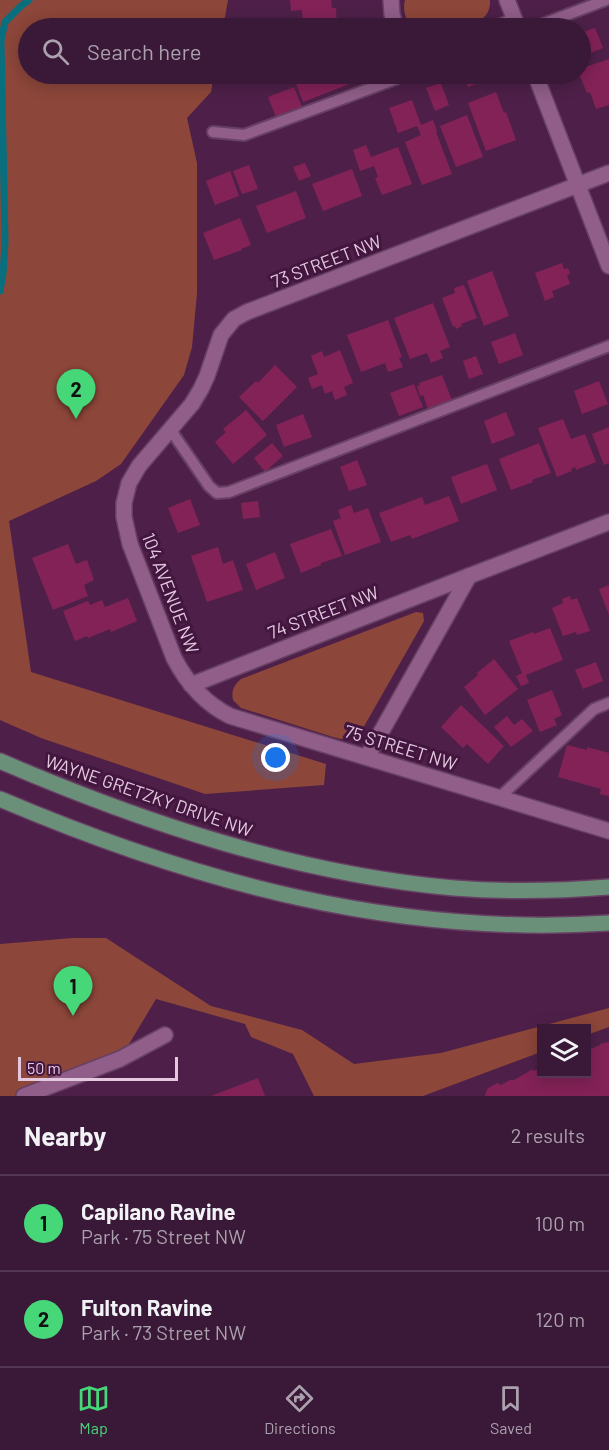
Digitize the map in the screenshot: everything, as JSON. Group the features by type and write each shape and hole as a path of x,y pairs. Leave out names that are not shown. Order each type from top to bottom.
{"main road":[{"name":"WAYNE GRETZKY DRIVE NW","path":"0,762 101,802 191,834 269,856 321,867 454,888 540,890 609,887"},
{"path":"0,799 89,835 179,866 244,885 316,902 409,918 455,922 546,926 609,923"}],"street":[{"path":"391,0 393,18"},
{"path":"507,0 514,18"},
{"path":"539,84 609,266"},
{"name":"73 STREET NW","path":"132,476 147,455 192,404 207,376 221,334 234,319 247,312 609,173"},
{"name":"104 AVENUE NW","path":"132,476 124,503 124,518 130,544 174,658 191,685"},
{"name":"74 STREET NW","path":"191,685 609,522"},
{"path":"367,757 469,576"},
{"name":"75 STREET NW","path":"191,685 211,705 230,716 609,831"},
{"path":"24,1096 120,1059 165,1035"}],"lane":[{"path":"558,18 606,0"},
{"path":"213,132 244,135 382,84"},
{"path":"170,429 209,486 217,493 229,492 609,346"},
{"path":"500,797 594,709 609,703"}],"shaded area":[{"path":"0,0 228,0 225,18 18,18 18,84 212,84 211,92 187,118 197,163 197,293 192,347 184,375 121,464 96,481 9,521 31,672 326,764 324,785 205,794 41,738 0,720"},
{"path":"405,0 490,0 488,11 483,18 406,18"},
{"path":"416,612 423,613 424,621 362,730 352,737 341,739 333,737 241,708 233,700 234,688 241,679"},
{"path":"73,938 106,938 211,1006 302,1030 354,1064 441,1053 537,1027 537,1053 423,1096 314,1096 293,1054 251,1037 245,1024 156,999 120,1059 24,1096 0,1096 0,944"},
{"path":"609,1008 609,1027 591,1034 591,1024 549,1024"}],"building":[{"path":"290,0 331,0 332,8 336,8 336,18 302,18 302,10 291,11"},
{"path":"595,28 603,48 591,53 591,29"},
{"path":"609,59 609,105 596,109 590,92 587,93 583,84 591,84 591,65"},
{"path":"296,84 349,84 303,102"},
{"path":"441,84 449,105 435,111 426,88"},
{"path":"294,87 302,107 276,117 268,97"},
{"path":"496,92 516,140 486,151 468,103"},
{"path":"412,100 421,125 433,120 452,174 422,185 405,142 421,135 417,126 398,133 389,108"},
{"path":"467,115 483,157 456,167 440,126"},
{"path":"366,145 371,157 398,147 412,184 382,195 375,178 378,177 374,166 360,171 353,150"},
{"path":"305,163 311,176 299,181 293,167"},
{"path":"249,165 258,189 242,194 233,171"},
{"path":"352,169 362,196 323,211 312,184"},
{"path":"230,171 239,196 215,205 206,181"},
{"path":"296,191 306,218 267,233 256,206"},
{"path":"240,218 251,245 214,260 203,233"},
{"path":"562,263 564,269 568,268 570,274 567,275 570,284 552,291 554,297 545,301 535,273"},
{"path":"492,271 509,316 484,326 467,281"},
{"path":"464,285 477,318 461,324 462,326 456,329 455,326 453,327 442,298 455,293 454,288"},
{"path":"433,303 450,347 440,351 443,358 431,363 427,353 410,359 394,318"},
{"path":"388,320 402,357 399,358 403,367 388,372 385,363 361,372 347,335"},
{"path":"515,333 523,355 499,364 491,342"},
{"path":"340,350 353,383 344,387 347,395 335,400 332,391 325,394 322,385 312,389 308,378 318,374 311,356 322,351 324,357"},
{"path":"476,356 483,374 469,379 463,361"},
{"path":"275,365 297,387 263,421 239,397 256,381 258,383"},
{"path":"442,375 452,400 428,409 417,386 420,385 419,383"},
{"path":"599,381 608,404 582,414 574,391"},
{"path":"414,384 423,407 399,416 390,393"},
{"path":"246,410 267,435 233,464 215,442 226,432 223,429"},
{"path":"506,412 515,435 492,444 484,421"},
{"path":"303,414 312,437 284,447 276,425"},
{"path":"563,419 571,439 585,434 596,462 576,470 575,467 571,469 572,471 557,477 538,428"},
{"path":"609,427 609,463 604,465 592,434"},
{"path":"272,443 283,456 265,472 254,458"},
{"path":"539,443 551,473 511,490 499,459"},
{"path":"357,460 367,485 349,491 340,467"},
{"path":"487,464 497,490 461,504 451,477"},
{"path":"449,496 459,521 412,539 410,535 391,542 379,513 422,497 425,505"},
{"path":"190,499 200,525 178,533 168,508"},
{"path":"258,501 260,517 243,519 241,503"},
{"path":"351,505 354,513 368,508 381,542 345,555 333,521 341,518 338,510"},
{"path":"331,529 342,556 301,573 290,544"},
{"path":"68,544 76,564 87,560 94,580 84,585 88,596 53,610 32,558"},
{"path":"218,547 223,564 233,560 243,590 207,602 191,556"},
{"path":"275,552 285,578 256,590 246,564"},
{"path":"609,585 609,615 599,589"},
{"path":"570,596 571,600 577,598 590,631 563,636 552,608 563,603 562,599"},
{"path":"128,598 137,621 111,632 110,629 75,641 63,611 88,601 90,605 102,600 105,607"},
{"path":"550,628 563,660 526,675 529,683 521,686 516,676 522,673 509,641"},
{"path":"494,659 518,689 485,715 464,687"},
{"path":"596,662 603,681 583,689 575,670"},
{"path":"552,690 562,715 554,719 557,725 540,732 527,700"},
{"path":"461,705 504,746 488,764 467,744 463,748 441,727"},
{"path":"507,716 514,725 522,719 533,731 511,747 494,727"},
{"path":"567,745 609,753 609,796 600,794 601,789 558,777"},
{"path":"609,1042 609,1096 485,1096 487,1089 497,1083 501,1085 514,1080 533,1069 533,1071 537,1070 537,1078 591,1078 591,1049"},
{"path":"258,1078 265,1096 211,1096"}],"waterway":[{"path":"0,291 5,242 1,40 5,22 29,0"}],"place":[{"name":"Fulton Ravine","path":"76,419"},
{"name":"Capilano Ravine","path":"73,1016"}]}
